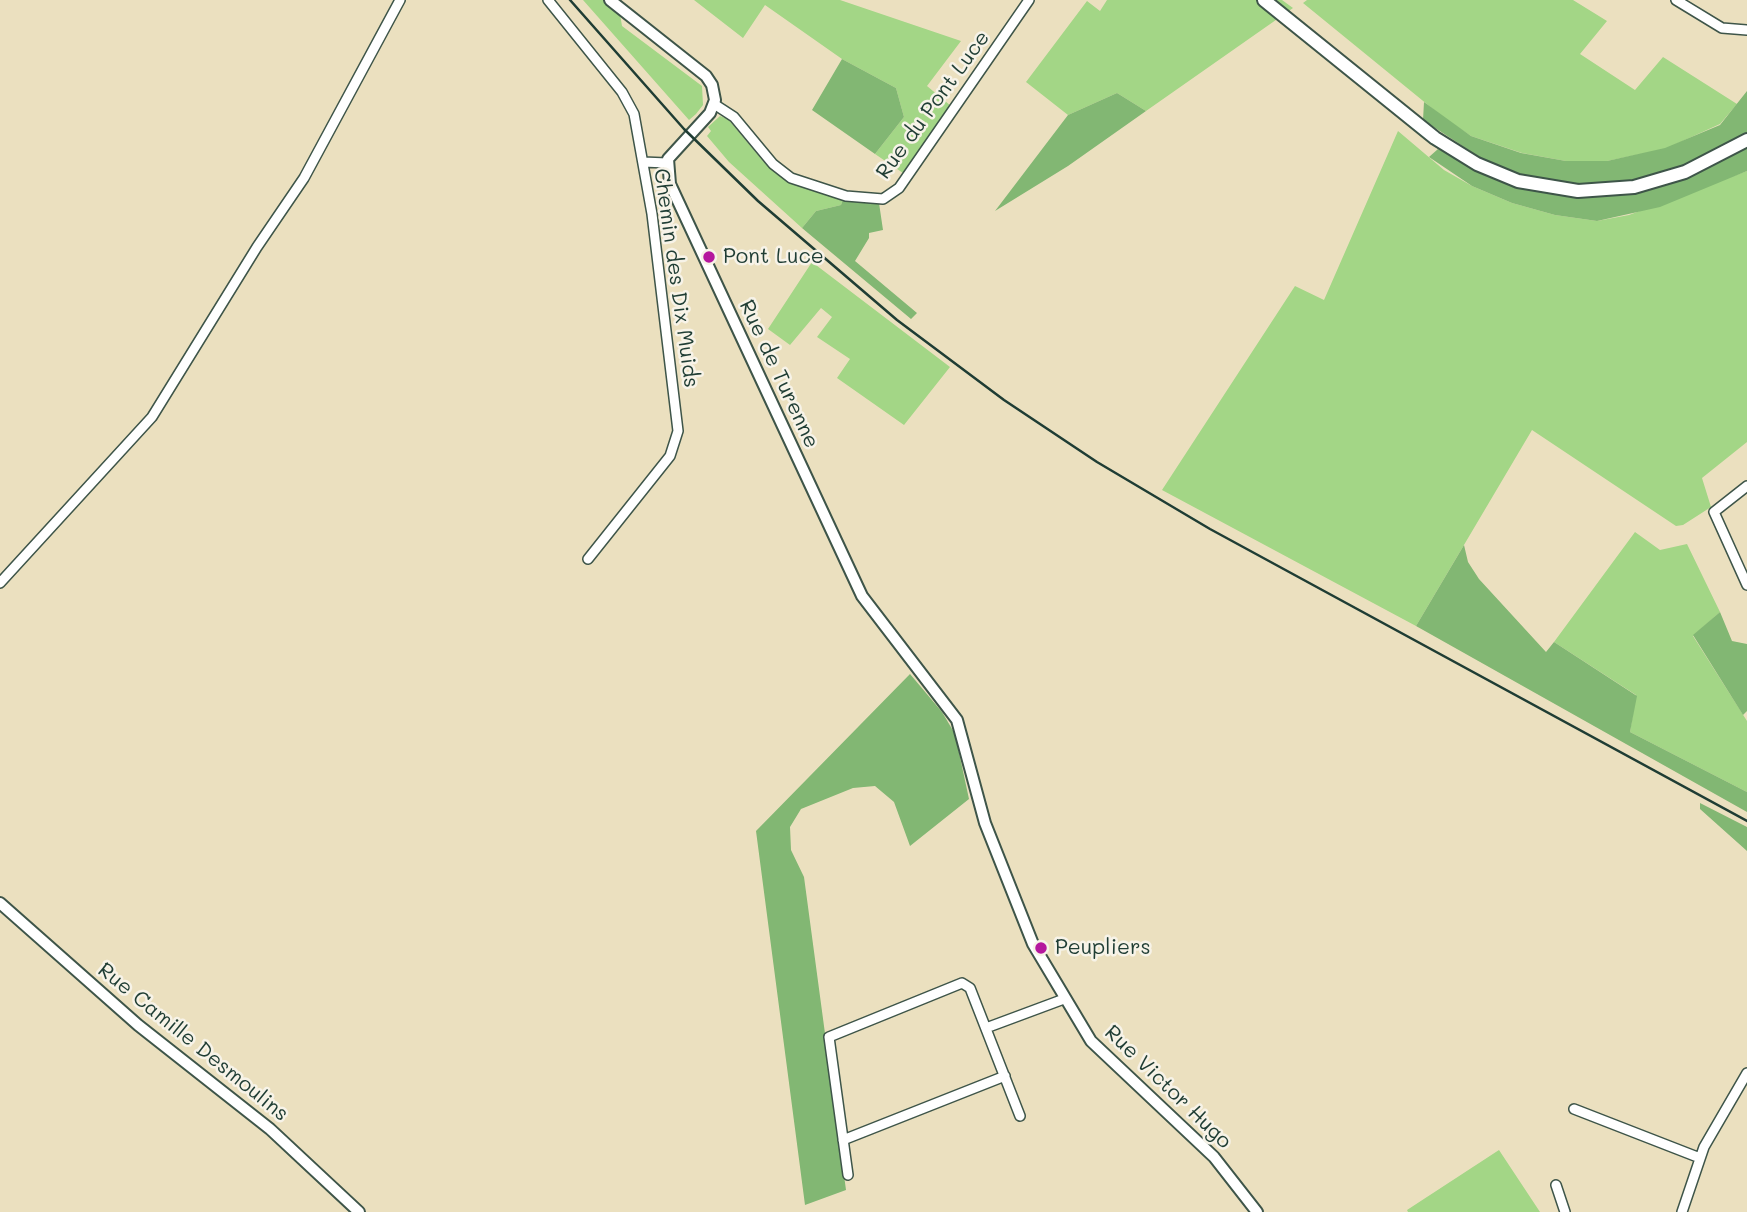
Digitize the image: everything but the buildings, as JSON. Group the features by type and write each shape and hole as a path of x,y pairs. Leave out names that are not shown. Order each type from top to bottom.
{"main road":[{"path":"1264,0 1435,138 1469,160 1511,178 1578,191 1634,187 1694,168 1747,140"}],"street":[{"path":"0,583 152,417 253,253 304,178 400,0"},
{"name":"Chemin des Dix Muids","path":"548,0 625,97 635,120 643,162 678,436 670,456 587,559"},
{"path":"610,0 706,76 714,91 714,104 708,116 673,151 667,163 643,162"},
{"name":"Rue du Pont Luce","path":"714,104 730,113 772,164 791,178 846,196 883,199 899,188 1029,0"},
{"path":"1676,0 1722,28 1747,30"},
{"name":"Rue de Turenne","path":"667,163 675,195 855,581 875,616 951,709 962,732 977,793"},
{"path":"1746,580 1714,512 1747,486"},
{"name":"Rue Victor Hugo","path":"977,793 1026,931 1064,999 1102,1054 1214,1157 1257,1212"},
{"name":"Rue Camille Desmoulins","path":"0,903 147,1033 277,1136 359,1212"},
{"path":"848,1175 829,1040 831,1035 962,983 970,988 1020,1116"},
{"path":"986,1028 1064,999"},
{"path":"1682,1212 1700,1157 1747,1073"},
{"path":"843,1140 1005,1076"},
{"path":"1574,1109 1700,1157"},
{"path":"1556,1185 1565,1212"}],"green space":[{"path":"583,0 604,0 620,14 622,26 702,86 703,105 696,114 689,120"},
{"path":"694,0 840,0 961,41 927,86 951,106 903,173 875,154 904,117 896,88 842,59 765,5 743,38"},
{"path":"1107,0 1282,0 1293,8 1146,111 1117,93 1068,115 1026,82 1087,1 1100,11"},
{"path":"1307,0 1573,0 1607,21 1580,54 1635,90 1663,57 1737,104 1720,124 1665,149 1607,161 1566,161 1522,153 1471,136 1444,118 1303,3"},
{"path":"842,59 896,88 904,117 875,154 812,110"},
{"path":"1747,91 1747,132 1732,143 1685,165 1640,180 1581,185 1532,178 1487,162 1423,120 1424,102 1471,136 1521,153 1566,161 1607,161 1665,148 1720,125"},
{"path":"1117,93 1146,111 1068,166 995,211 1068,115"},
{"path":"720,116 728,119 763,161 785,178 844,197 841,205 816,211 802,228 729,162 707,136 711,131 708,127"},
{"path":"1398,131 1444,170 1472,186 1512,203 1555,215 1597,221 1629,215 1747,171 1747,442 1702,478 1711,507 1683,525 1676,526 1532,430 1416,626 1162,490 1295,286 1324,300"},
{"path":"1747,145 1747,171 1660,207 1597,221 1555,215 1512,203 1472,186 1429,157 1438,149 1482,173 1525,190 1607,195 1656,188 1697,173"},
{"path":"844,197 879,203 883,230 869,233 869,238 855,261 917,313 911,319 802,228 816,211 841,205"},
{"path":"812,262 950,367 904,425 837,378 850,359 817,337 832,317 821,308 790,345 768,329"},
{"path":"1635,532 1660,550 1687,544 1720,612 1693,636 1747,721 1747,792 1630,732 1636,695 1554,642"},
{"path":"1464,545 1468,562 1479,579 1546,652 1554,642 1637,696 1630,732 1747,792 1747,812 1416,626"},
{"path":"1720,612 1732,641 1747,644 1747,711 1743,715 1693,635"},
{"path":"910,674 942,712 955,734 969,799 910,846 894,802 875,786 853,788 801,809 790,827 791,850 804,877 846,1190 805,1205 756,831"},
{"path":"1700,803 1747,827 1747,851 1700,809"},
{"path":"1499,1150 1540,1212 1408,1212 1407,1210"}],"railway":[{"path":"570,0 684,129 758,201 897,320 1004,400 1097,462 1210,529 1747,821"}],"place":[{"name":"Pont Luce","path":"709,257"},
{"name":"Peupliers","path":"1041,948"}]}
